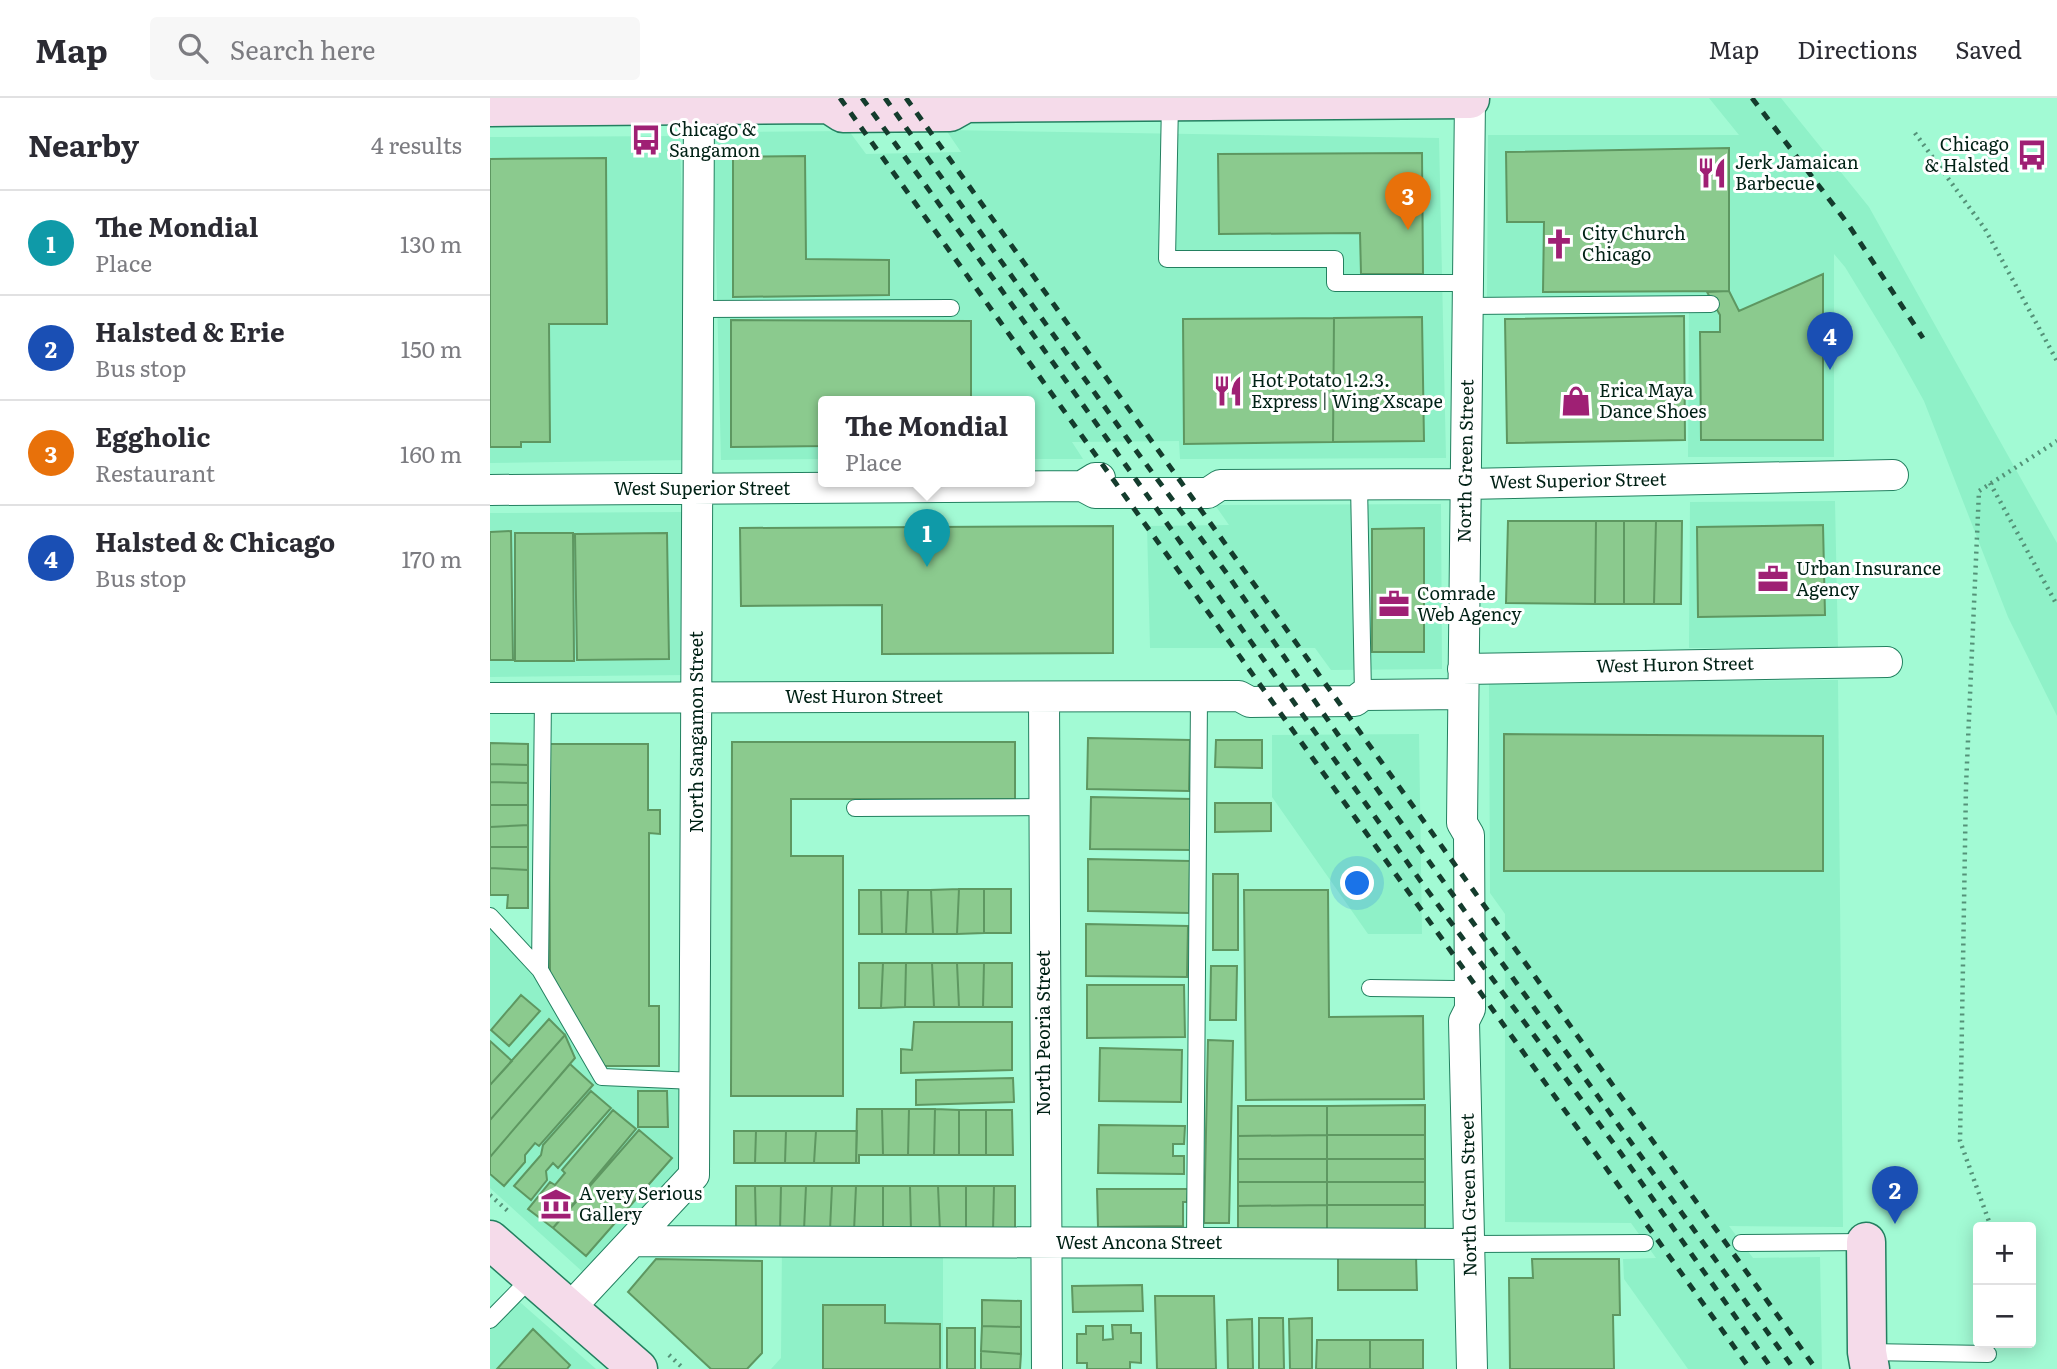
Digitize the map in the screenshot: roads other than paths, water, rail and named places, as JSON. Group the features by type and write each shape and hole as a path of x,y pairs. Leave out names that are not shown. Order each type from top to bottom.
{"main road":[{"path":"490,107 699,106 831,100 843,113 950,112 962,101 1470,99"},
{"path":"490,1240 638,1369"},
{"path":"1866,1242 1866,1363"}],"street":[{"name":"North Green Street","path":"1470,99 1462,822 1469,835 1470,1009 1464,1021 1472,1369"},
{"name":"North Sangamon Street","path":"569,1309 694,1175 699,106"},
{"name":"West Superior Street","path":"1035,486 1082,486 1096,478 1208,478 1220,485 1465,484 1893,475"},
{"name":"West Superior Street","path":"490,490 954,487"},
{"name":"West Huron Street","path":"490,698 1239,696 1250,689 1354,689 1363,695 1463,681 1887,662"},
{"name":"North Peoria Street","path":"1044,697 1047,1369"},
{"name":"North Green Street","path":"1462,822 1453,834 1456,1009 1464,1021"},
{"name":"West Ancona Street","path":"633,1241 1471,1244"}],"lane":[{"path":"1170,100 1167,259 1335,259 1335,283 1468,295 1711,304"},
{"path":"699,309 951,308"},
{"path":"1359,484 1363,695"},
{"path":"1195,1243 1199,696"},
{"path":"540,970 543,698"},
{"path":"855,808 1044,807"},
{"path":"490,916 540,970 602,1077 695,1081"},
{"path":"1370,988 1455,989"},
{"path":"1741,1243 1866,1242"},
{"name":"West Ancona Street","path":"1471,1244 1645,1243"},
{"path":"490,1320 532,1278"},
{"path":"1866,1363 1988,1354"}],"railway":[{"path":"840,98 1750,1369"},
{"path":"862,98 998,285 1422,883 1620,1152 1772,1369"},
{"path":"885,98 1794,1369"},
{"path":"906,98 1816,1369"},
{"path":"1752,98 1848,224 1923,338"}],"place":[{"name":"Chicago & Sangamon","path":"646,140"},
{"name":"Chicago & Halsted","path":"2032,155"},
{"name":"Jerk Jamaican Barbecue","path":"1712,173"},
{"name":"Eggholic","path":"1408,230"},
{"name":"City Church Chicago","path":"1559,244"},
{"name":"Halsted & Chicago","path":"1830,370"},
{"name":"Hot Potato 1.2.3. Express | Wing Xscape","path":"1228,391"},
{"name":"Erica Maya Dance Shoes","path":"1576,401"},
{"name":"The Mondial","path":"927,567"},
{"name":"Urban Insurance Agency","path":"1773,579"},
{"name":"Comrade Web Agency","path":"1394,604"},
{"name":"A very Serious Gallery","path":"556,1204"},
{"name":"Halsted & Erie","path":"1895,1224"}]}
